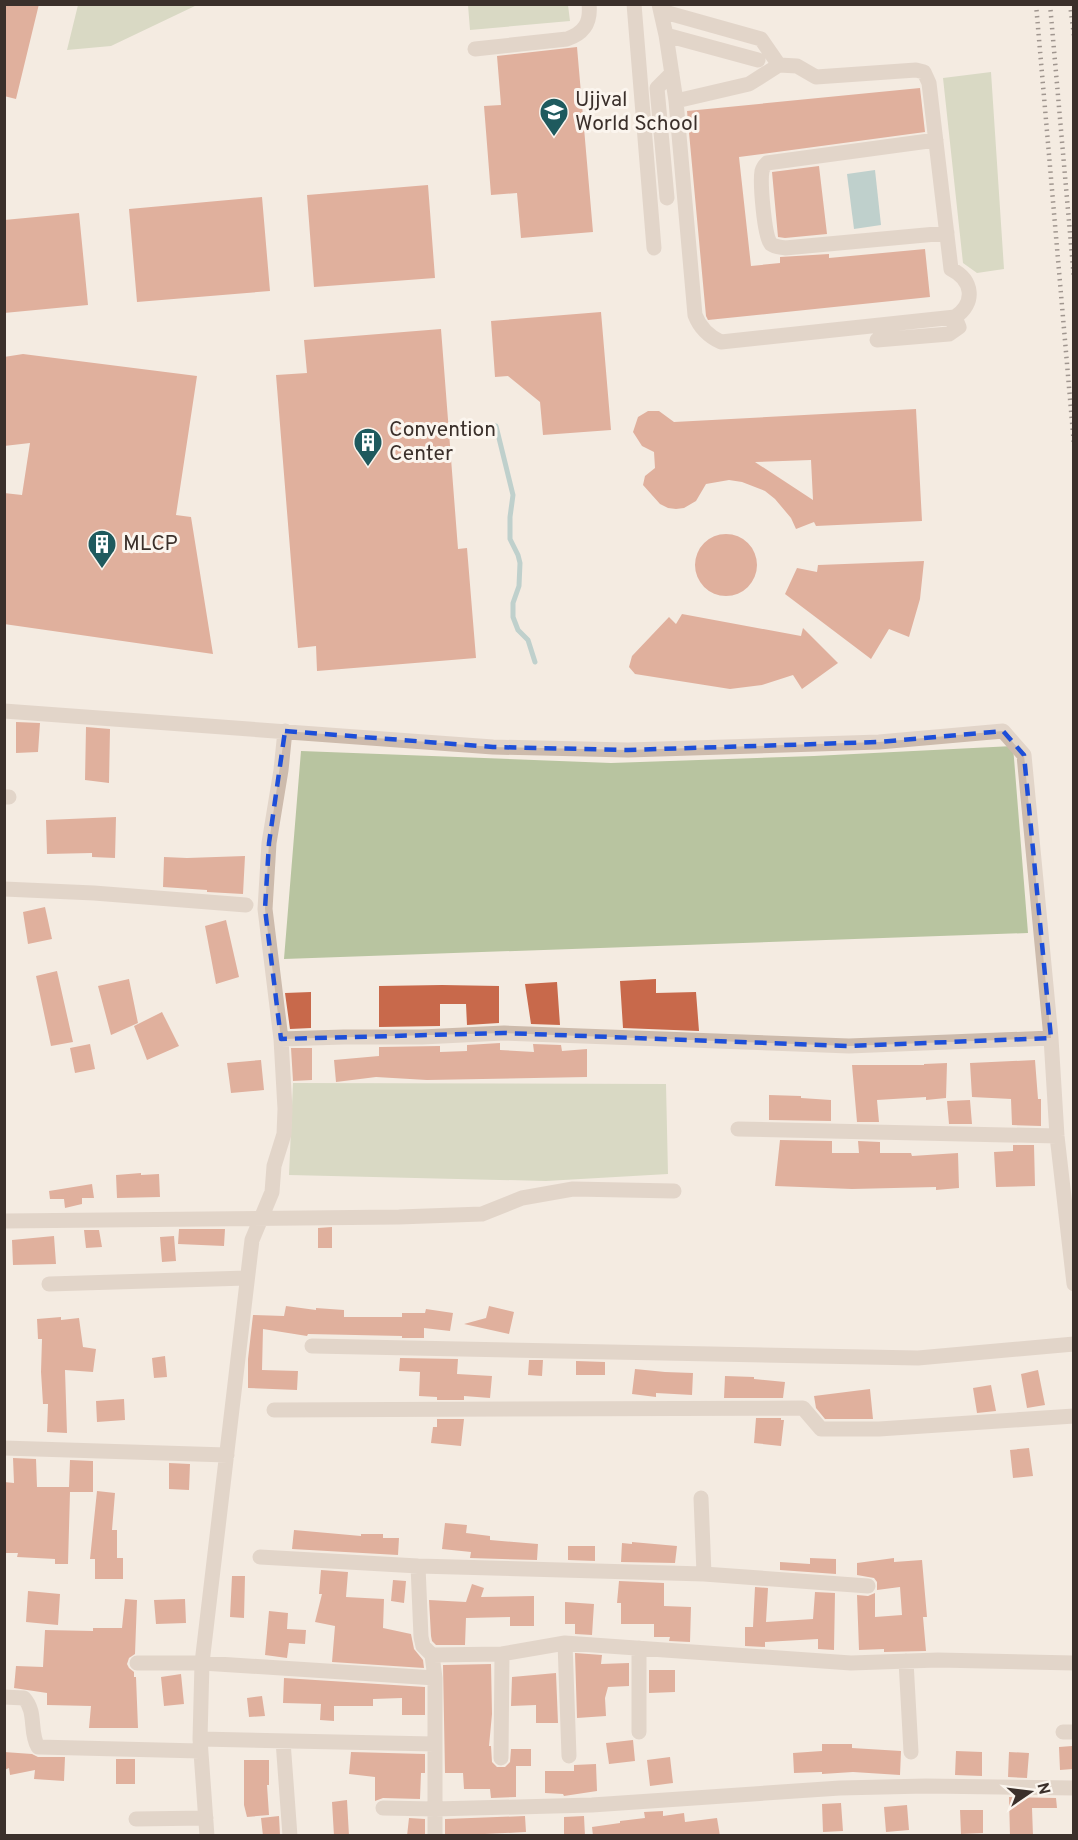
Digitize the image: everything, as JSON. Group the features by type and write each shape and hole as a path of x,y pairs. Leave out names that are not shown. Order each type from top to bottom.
{"street":[{"path":"475,49 567,39 575,36 582,32 588,22 589,4"},
{"path":"634,4 654,248"},
{"path":"676,101 749,84 779,65 797,66 816,77 916,70 924,72 929,83 951,269 964,278 969,292 966,307 955,317 721,342 701,328 695,315 676,101 660,8 761,39 779,65"},
{"path":"666,35 758,60"},
{"path":"667,198 657,88 672,73"},
{"path":"936,140 767,163 762,169 767,232 769,241 774,246 785,248 947,233"},
{"path":"877,340 949,334 959,327 955,317"},
{"path":"4,711 493,747 628,750 879,742 1003,731 1024,755 1051,1038 1057,1136 1074,1284"},
{"path":"207,1836 200,1745 202,1663 252,1240 272,1192 274,1166 284,1134 281,1039 265,909 268,843 281,770 285,731"},
{"path":"4,889 94,893 246,905"},
{"path":"281,1039 504,1033 849,1046 1051,1038"},
{"path":"738,1129 1057,1136"},
{"path":"4,1221 482,1214 522,1198 573,1189 674,1191"},
{"path":"49,1284 247,1278"},
{"path":"312,1346 918,1358 1074,1344"},
{"path":"274,1410 803,1408 821,1429 879,1429 1074,1416"},
{"path":"4,1448 226,1455"},
{"path":"700,1498 704,1574"},
{"path":"260,1557 418,1566 704,1574 868,1586"},
{"path":"418,1566 421,1636 423,1646 432,1655 435,1678 435,1836"},
{"path":"432,1655 502,1654 565,1642 851,1663 906,1661 1074,1663"},
{"path":"565,1642 569,1756"},
{"path":"639,1648 639,1732"},
{"path":"501,1758 502,1654"},
{"path":"906,1661 911,1752"},
{"path":"136,1663 202,1663 435,1678"},
{"path":"4,1697 24,1698 28,1702 34,1739 38,1747 200,1745 283,1741 434,1744"},
{"path":"283,1741 290,1836"},
{"path":"383,1808 592,1805 840,1788 926,1786 1074,1788"},
{"path":"136,1819 206,1818"}],"highlighted area":[{"path":"285,731 493,747 628,750 879,742 1003,731 1024,755 1051,1038 849,1046 504,1033 281,1039 265,909 269,843"}],"green space":[{"path":"78,4 197,5 111,46 67,50"},
{"path":"468,5 568,5 570,21 470,30"},
{"path":"991,72 1004,269 977,273 963,263 943,78"},
{"path":"1013,746 1028,933 284,959 301,751 611,763"},
{"path":"293,1083 666,1084 668,1174 546,1181 289,1175"}],"water":[{"path":"875,170 881,225 854,229 847,174"}],"building":[{"path":"4,4 39,4 16,99 4,96"},
{"path":"577,47 593,232 521,238 517,193 491,195 484,106 501,105 497,56"},
{"path":"920,88 925,132 739,157 751,266 780,263 780,257 829,254 829,258 925,249 930,297 708,320 687,111"},
{"path":"819,166 827,234 778,237 772,172"},
{"path":"428,185 435,278 314,287 307,195"},
{"path":"262,197 270,291 137,302 129,209"},
{"path":"79,213 88,305 4,313 4,220"},
{"path":"601,312 611,430 543,435 540,402 508,376 495,377 491,321"},
{"name":"Convention Center","path":"441,329 458,549 467,548 476,658 317,671 316,646 298,648 276,375 307,373 304,340"},
{"path":"23,354 197,376 176,515 191,517 213,654 4,624 4,493 22,495 30,443 4,446 4,357"},
{"path":"916,409 922,521 816,526 814,522 796,529 791,518 765,491 742,482 729,480 706,484 696,501 684,508 668,508 660,504 643,485 645,476 655,468 654,452 642,446 633,432 638,417 648,411 659,411 674,422","holes":["811,460 813,500 755,462"]},
{"path":"726,534 738,536 748,543 755,553 757,565 755,577 748,587 738,594 726,596 714,594 704,587 697,577 695,565 697,553 704,543 714,536"},
{"path":"924,561 920,599 909,637 889,629 871,659 785,594 797,568 817,572 818,565"},
{"path":"682,614 801,636 803,628 838,663 802,689 793,675 762,685 730,689 635,674 629,667 632,656 669,617 676,624"},
{"path":"16,722 40,723 38,752 16,753"},
{"path":"86,727 110,729 109,783 85,780"},
{"path":"116,817 115,858 92,857 92,853 47,854 46,820"},
{"path":"245,856 243,894 163,887 164,857"},
{"path":"45,907 52,939 28,944 23,912"},
{"path":"226,920 239,977 216,984 205,926"},
{"path":"57,971 73,1042 51,1046 36,976"},
{"path":"129,979 138,1023 111,1035 98,986"},
{"path":"656,979 656,993 696,992 699,1031 623,1028 620,981"},
{"path":"557,982 560,1025 531,1024 525,984"},
{"path":"379,986 499,986 499,1023 467,1025 466,1004 440,1004 440,1026 379,1027"},
{"path":"311,992 311,1028 290,1029 285,993"},
{"path":"162,1012 179,1046 147,1060 134,1026"},
{"path":"500,1043 500,1050 534,1052 533,1044 561,1045 562,1051 587,1049 587,1077 427,1080 376,1077 336,1082 334,1060 379,1056 379,1047 440,1046 440,1052 467,1051 467,1045"},
{"path":"90,1044 95,1069 75,1073 70,1048"},
{"path":"291,1048 312,1048 312,1080 293,1081"},
{"path":"261,1060 264,1090 231,1093 227,1063"},
{"path":"1035,1060 1038,1099 1041,1099 1041,1126 1012,1125 1011,1099 972,1097 970,1063"},
{"path":"947,1063 946,1098 877,1100 879,1122 857,1122 852,1065"},
{"path":"769,1095 831,1100 831,1121 769,1120"},
{"path":"970,1100 972,1124 949,1124 947,1101"},
{"path":"780,1140 832,1141 832,1153 859,1153 858,1141 880,1142 880,1153 911,1153 912,1156 958,1153 959,1188 936,1190 936,1187 852,1189 775,1186"},
{"path":"1013,1145 1034,1145 1035,1186 996,1187 994,1152 1013,1151"},
{"path":"141,1173 141,1175 159,1174 160,1197 117,1198 116,1175"},
{"path":"92,1184 94,1198 82,1198 82,1204 65,1208 64,1199 50,1199 49,1191"},
{"path":"332,1227 332,1248 318,1248 318,1228"},
{"path":"179,1229 225,1229 224,1246 178,1244"},
{"path":"84,1230 99,1230 102,1247 86,1248"},
{"path":"54,1236 56,1264 13,1265 12,1240"},
{"path":"174,1236 176,1261 162,1262 160,1237"},
{"path":"286,1306 316,1310 316,1308 344,1310 344,1317 402,1317 402,1313 425,1313 426,1309 453,1313 450,1331 424,1328 424,1338 308,1334 307,1336 263,1329 262,1370 298,1371 297,1390 248,1388 248,1359 253,1315 284,1316"},
{"path":"489,1306 514,1312 509,1334 464,1324 486,1318"},
{"path":"61,1317 61,1320 79,1318 83,1347 96,1349 93,1372 65,1370 67,1433 47,1432 48,1404 43,1404 41,1372 42,1339 38,1339 37,1319"},
{"path":"165,1356 167,1377 154,1378 152,1358"},
{"path":"400,1358 458,1359 457,1374 492,1376 490,1398 464,1396 464,1400 437,1400 437,1397 419,1396 420,1372 399,1371"},
{"path":"529,1360 543,1360 542,1376 528,1375"},
{"path":"576,1361 605,1362 605,1375 576,1375"},
{"path":"635,1369 693,1373 692,1395 656,1393 656,1397 632,1394"},
{"path":"1038,1370 1045,1405 1027,1408 1021,1374"},
{"path":"725,1376 754,1377 754,1379 785,1382 783,1398 724,1398"},
{"path":"991,1385 996,1411 977,1413 973,1388"},
{"path":"870,1389 873,1419 825,1419 816,1408 814,1396"},
{"path":"124,1399 125,1420 97,1422 96,1401"},
{"path":"756,1418 784,1420 781,1446 754,1443"},
{"path":"437,1419 464,1419 461,1446 431,1443 433,1427 437,1427"},
{"path":"1029,1448 1033,1476 1013,1478 1010,1450"},
{"path":"13,1458 36,1459 37,1487 69,1487 70,1460 93,1461 93,1492 70,1492 68,1564 55,1564 55,1559 17,1557 18,1553 4,1553 4,1482 14,1483"},
{"path":"169,1463 190,1464 189,1490 169,1489"},
{"path":"97,1491 115,1493 112,1530 117,1530 117,1558 123,1558 123,1579 95,1579 95,1559 90,1559"},
{"path":"445,1523 467,1525 466,1533 490,1536 490,1540 538,1544 537,1560 470,1558 471,1552 442,1549"},
{"path":"294,1530 361,1536 361,1534 383,1534 383,1538 399,1538 398,1555 292,1549"},
{"path":"632,1542 677,1546 675,1563 621,1562 622,1543 632,1544"},
{"path":"568,1546 595,1546 595,1561 568,1560"},
{"path":"810,1558 836,1559 836,1574 780,1570 780,1562 810,1564"},
{"path":"894,1558 894,1562 922,1560 927,1617 923,1617 926,1651 859,1650 857,1595 868,1596 875,1593 875,1617 902,1615 900,1587 877,1590 877,1582 874,1578 857,1575 857,1563"},
{"path":"321,1570 348,1572 346,1597 384,1599 383,1628 411,1634 414,1649 423,1660 424,1668 332,1662 335,1626 315,1622 322,1594 319,1594"},
{"path":"232,1576 245,1576 244,1618 230,1617"},
{"path":"393,1580 406,1581 404,1603 391,1601"},
{"path":"619,1581 664,1583 664,1606 691,1607 690,1642 669,1641 670,1637 654,1637 654,1624 621,1624 621,1603 617,1603"},
{"path":"472,1584 484,1588 481,1597 534,1596 534,1626 510,1626 510,1617 466,1618 465,1645 436,1645 431,1636 429,1600 466,1602"},
{"path":"755,1587 768,1588 766,1622 813,1619 815,1592 835,1593 834,1650 818,1649 818,1639 765,1642 765,1647 745,1646 745,1627 753,1627"},
{"path":"28,1591 60,1594 58,1625 26,1622"},
{"path":"125,1599 137,1600 135,1654 129,1658 127,1664 136,1677 138,1728 89,1728 91,1706 47,1705 47,1693 14,1688 16,1666 43,1667 45,1630 93,1631 93,1628 122,1628"},
{"path":"185,1599 186,1623 156,1624 154,1600"},
{"path":"565,1602 594,1604 592,1635 575,1634 575,1624 565,1624"},
{"path":"269,1611 288,1613 287,1629 306,1630 305,1644 289,1643 287,1658 265,1655"},
{"path":"575,1653 602,1655 601,1664 629,1663 629,1686 608,1687 605,1698 606,1716 577,1718"},
{"path":"491,1664 492,1714 489,1746 491,1746 492,1762 497,1767 505,1767 510,1762 511,1749 531,1749 531,1766 516,1766 516,1797 491,1798 490,1789 464,1789 463,1773 445,1773 443,1665"},
{"path":"649,1670 675,1670 675,1692 649,1693"},
{"path":"556,1673 558,1723 536,1723 536,1705 511,1706 512,1677"},
{"path":"181,1674 184,1704 164,1706 161,1677"},
{"path":"284,1678 425,1687 425,1715 402,1715 402,1698 373,1699 373,1706 334,1706 334,1721 320,1720 321,1704 283,1703"},
{"path":"262,1696 265,1716 249,1717 247,1698"},
{"path":"633,1740 635,1761 609,1764 606,1743"},
{"path":"822,1744 852,1744 852,1748 901,1751 900,1775 853,1772 794,1773 793,1753 822,1751"},
{"path":"1072,1746 1073,1769 1060,1770 1059,1747"},
{"path":"956,1751 982,1752 982,1776 955,1775"},
{"path":"4,1752 32,1754 38,1757 65,1757 64,1781 34,1779 35,1770 10,1775 9,1768 4,1770"},
{"path":"351,1752 425,1754 425,1773 421,1773 420,1799 383,1798 375,1801 375,1777 349,1774"},
{"path":"1009,1752 1029,1753 1027,1778 1008,1777"},
{"path":"670,1757 673,1783 650,1786 647,1760"},
{"path":"116,1759 135,1759 135,1784 116,1784"},
{"path":"244,1760 269,1760 269,1785 267,1785 269,1815 247,1817 244,1805"},
{"path":"596,1764 597,1791 564,1796 563,1794 545,1793 545,1771 574,1771 574,1765"},
{"path":"1009,1797 1056,1798 1057,1808 1032,1808 1033,1836 1010,1836"},
{"path":"347,1800 349,1836 334,1836 332,1802"},
{"path":"841,1803 843,1831 823,1832 822,1804"},
{"path":"907,1805 909,1830 886,1832 884,1807"},
{"path":"960,1810 983,1810 983,1833 961,1834"},
{"path":"663,1811 663,1816 684,1813 685,1822 717,1818 720,1836 593,1836 592,1827 645,1818 644,1812"},
{"path":"279,1816 280,1835 263,1836 261,1818"},
{"path":"525,1816 526,1832 445,1836 445,1819"},
{"path":"584,1816 585,1836 564,1836 564,1817"},
{"path":"409,1818 425,1819 425,1836 407,1836"}],"waterway":[{"path":"496,426 513,495 510,539 520,563 519,586 513,603 513,617 518,630 528,640 535,662"}],"railway":[{"path":"1036,4 1074,445"},
{"path":"1050,4 1074,279"},
{"path":"1070,4 1074,36"}],"place":[{"name":"Ujjval World School","path":"554,138"},
{"name":"Convention Center","path":"368,468"},
{"name":"MLCP","path":"102,570"}]}
